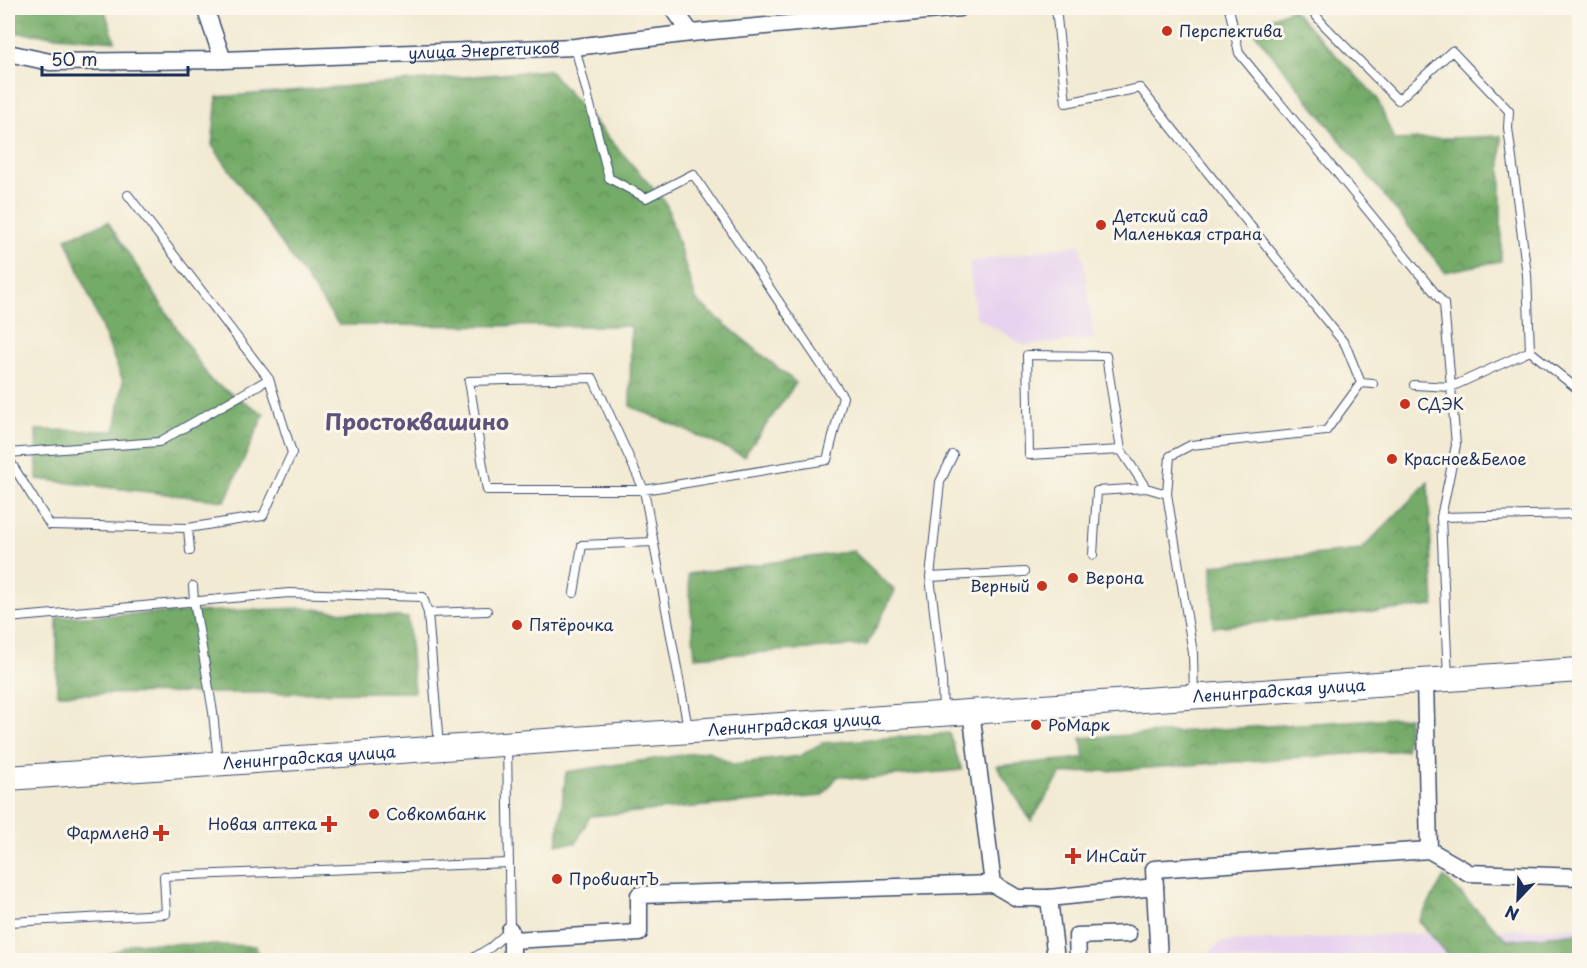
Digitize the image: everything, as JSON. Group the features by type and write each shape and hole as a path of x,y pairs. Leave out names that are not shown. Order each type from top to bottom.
{"main road":[{"name":"Ленинградская улица","path":"8,778 1580,670"}],"street":[{"path":"205,8 223,60"},
{"path":"673,8 691,33"},
{"name":"улица Энергетиков","path":"8,53 50,62 223,60 575,47 691,33 960,8"},
{"path":"1429,850 1436,679"},
{"path":"971,711 993,884"},
{"path":"1159,960 1154,869 1429,850 1469,873 1580,878"},
{"path":"512,960 511,935 639,933 639,895 993,884 1017,898 1049,898 1155,887"},
{"path":"1049,898 1056,960"},
{"path":"1078,960 1077,936 1128,934"}],"lane":[{"path":"1056,8 1066,103 1140,88 1345,344 1360,383"},
{"path":"1229,8 1239,53 1444,304 1456,444 1441,517 1436,679"},
{"path":"1310,8 1398,100 1452,51 1509,111 1508,128 1527,274 1530,351 1580,391"},
{"path":"575,47 609,178 646,198 693,174 843,397 827,460 644,490 487,490 469,381 593,378 644,490 688,731"},
{"path":"128,195 269,379 292,453 263,516 188,528 50,525 8,455 159,442 269,379"},
{"path":"1414,385 1451,387 1530,351"},
{"path":"1122,450 1029,455 1027,355 1106,356 1122,450 1146,488"},
{"path":"1360,383 1373,384"},
{"path":"1194,696 1193,652 1167,494 1170,456 1191,445 1326,431 1360,383"},
{"path":"943,713 942,680 930,577 940,482 954,455"},
{"path":"1093,555 1097,491 1146,488 1167,494"},
{"path":"1441,517 1580,514"},
{"path":"188,528 190,551"},
{"path":"574,593 582,545 653,542"},
{"path":"930,577 1024,572"},
{"path":"193,586 213,712 218,763"},
{"path":"8,618 289,593 423,597 428,614 439,748"},
{"path":"428,614 487,611"},
{"path":"470,960 511,935 507,743"},
{"path":"8,918 9,922 166,914 164,876 509,863"}],"shaded area":[{"path":"1081,244 1094,339 1024,345 976,317 969,262"},
{"path":"1579,927 1579,960 1201,960 1221,942"}],"green space":[{"path":"8,8 104,8 115,41 8,32"},
{"path":"1292,9 1377,98 1394,140 1501,136 1501,261 1445,272 1250,27"},
{"path":"549,70 666,203 696,300 796,383 744,456 630,406 631,326 339,325 212,145 217,97"},
{"path":"108,222 211,381 264,414 225,501 37,479 36,430 115,431 123,381 66,238"},
{"path":"1428,482 1434,606 1213,627 1212,565 1361,550"},
{"path":"853,551 895,591 867,645 695,657 688,574"},
{"path":"303,608 408,618 414,692 57,694 57,617"},
{"path":"1409,717 1406,750 1061,774 1031,821 997,766 1085,758 1081,738"},
{"path":"949,733 962,770 862,779 838,776 822,796 590,816 576,843 557,844 566,772 708,751 732,764 800,756 822,743"},
{"path":"1444,877 1507,940 1579,933 1579,960 1451,960 1419,921"},
{"path":"134,943 256,946 258,960 96,960"}],"place":[{"name":"Перспектива","path":"1167,31"},
{"name":"Детский сад Маленькая страна","path":"1101,225"},
{"name":"СДЭК","path":"1405,404"},
{"name":"Красное&Белое","path":"1392,459"},
{"name":"Верона","path":"1073,578"},
{"name":"Верный","path":"1042,586"},
{"name":"Пятёрочка","path":"517,625"},
{"name":"РоМарк","path":"1036,725"},
{"name":"Совкомбанк","path":"374,814"},
{"name":"Новая аптека","path":"329,824"},
{"name":"Фармленд","path":"161,833"},
{"name":"ИнСайт","path":"1073,856"},
{"name":"ПровиантЪ","path":"557,879"}],"district":[{"name":"Простоквашино","path":"417,422"}]}
